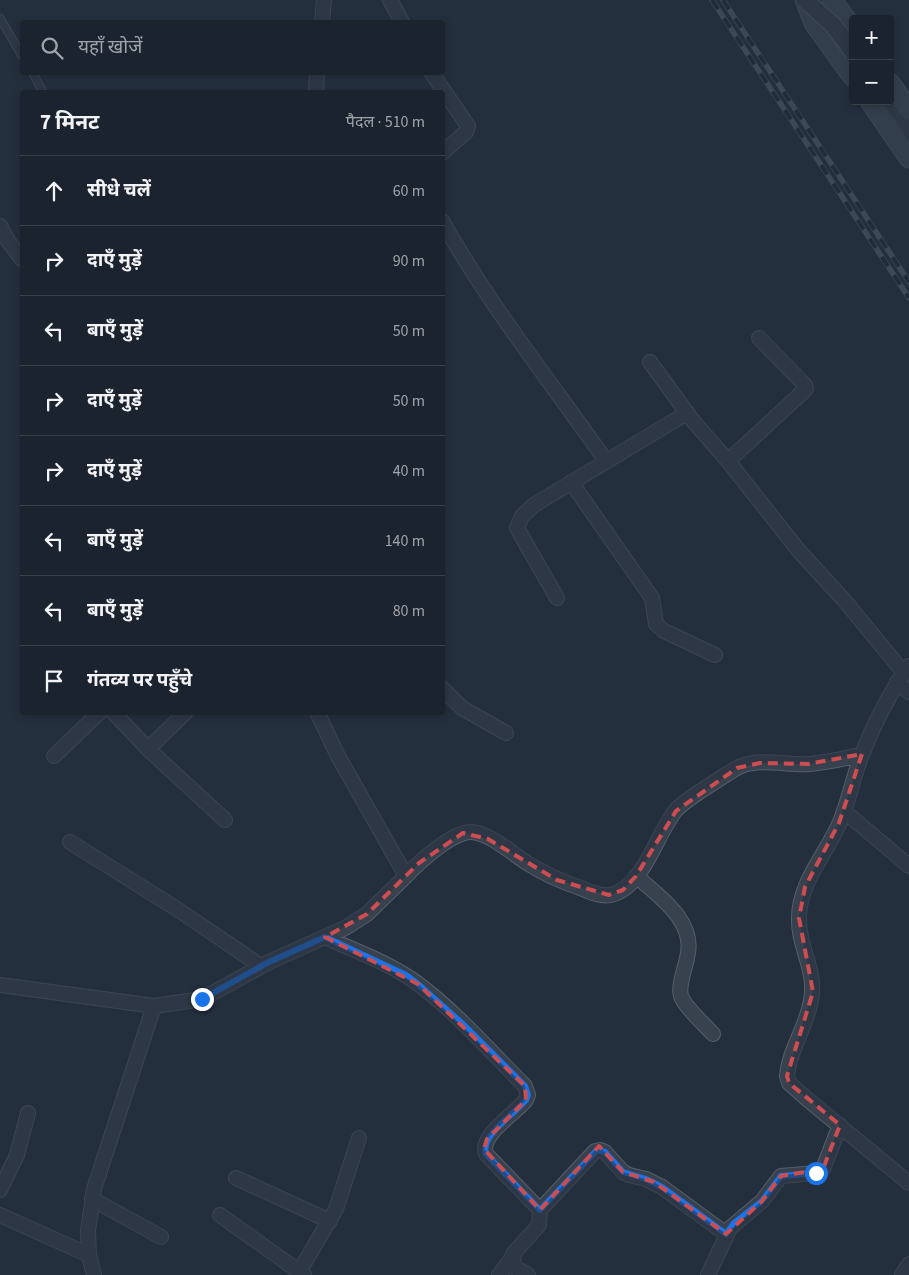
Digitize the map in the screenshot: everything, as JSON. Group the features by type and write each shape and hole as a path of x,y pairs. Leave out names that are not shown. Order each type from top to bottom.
{"main road":[{"path":"805,0 814,23 849,71"},
{"path":"832,0 849,23"},
{"path":"894,89 909,110"},
{"path":"873,105 909,158"}],"street":[{"path":"322,20 324,0"},
{"path":"390,0 401,20"},
{"path":"805,0 833,25 849,47"},
{"path":"316,90 318,75"},
{"path":"433,75 443,90"},
{"path":"445,92 468,126 466,132 445,150"},
{"path":"890,105 909,134"},
{"path":"0,226 8,241 20,256"},
{"path":"445,226 470,270 606,461"},
{"path":"728,461 806,389 805,385 759,338"},
{"path":"650,362 687,413 728,461 799,551 844,600 903,674 909,692"},
{"path":"558,598 517,528 518,522 534,505 687,413"},
{"path":"571,482 652,598 656,624 664,631 716,655"},
{"path":"903,674 862,754 844,811 805,887 800,904 800,932 812,975 812,992 808,1015 787,1076 789,1083 909,1182"},
{"path":"445,691 462,708 506,733"},
{"path":"54,756 97,715"},
{"path":"116,715 148,749 225,820"},
{"path":"148,749 183,715"},
{"path":"321,715 338,756 406,876"},
{"path":"0,985 154,1006 202,999 261,966 325,937 367,914 418,863 463,833 471,832 495,842 558,880 597,894 610,895 623,890 636,876 676,811 688,799 737,768 760,763 808,764 836,761 862,754"},
{"path":"844,811 909,866"},
{"path":"70,842 177,909 261,966"},
{"path":"636,876 665,902 682,921 689,936 690,950 680,986 681,996 713,1034"},
{"path":"325,937 406,975 464,1025 525,1086 528,1095 526,1100 487,1139 484,1149 486,1154 540,1210"},
{"path":"94,1275 89,1255 88,1216 105,1153 154,1006"},
{"path":"0,1190 17,1155 28,1113"},
{"path":"708,1275 726,1234 734,1223 762,1201 781,1176 816,1173 824,1169 840,1125"},
{"path":"220,1215 301,1273 330,1221 359,1138"},
{"path":"499,1275 513,1254 539,1225 540,1210 595,1151 600,1150 605,1152 623,1172 654,1182 726,1234"},
{"path":"236,1178 330,1221"},
{"path":"92,1199 161,1237"},
{"path":"0,1215 89,1255"},
{"path":"511,1259 514,1267 528,1275"},
{"path":"902,1275 909,1264"}],"lane":[{"path":"0,18 20,53"},
{"path":"34,75 42,90"}],"highlighted area":[{"path":"862,754 839,823 805,887 799,918 813,992 787,1076 789,1083 840,1125 823,1169 781,1176 762,1201 726,1234 654,1182 623,1172 599,1146 540,1210 484,1149 487,1139 526,1100 525,1086 418,984 325,937 367,914 419,863 463,833 488,839 557,880 609,895 623,890 636,876 676,811 737,768 760,763 808,764"}],"railway":[{"path":"712,0 909,298"},
{"path":"723,0 909,282"}],"route":[{"path":"202,999 269,962 325,937 406,975 464,1025 527,1089 528,1095 526,1100 487,1139 484,1149 500,1170 540,1210 597,1150 605,1152 628,1175 646,1179 662,1187 726,1234 734,1223 762,1201 781,1176 816,1173"}]}
